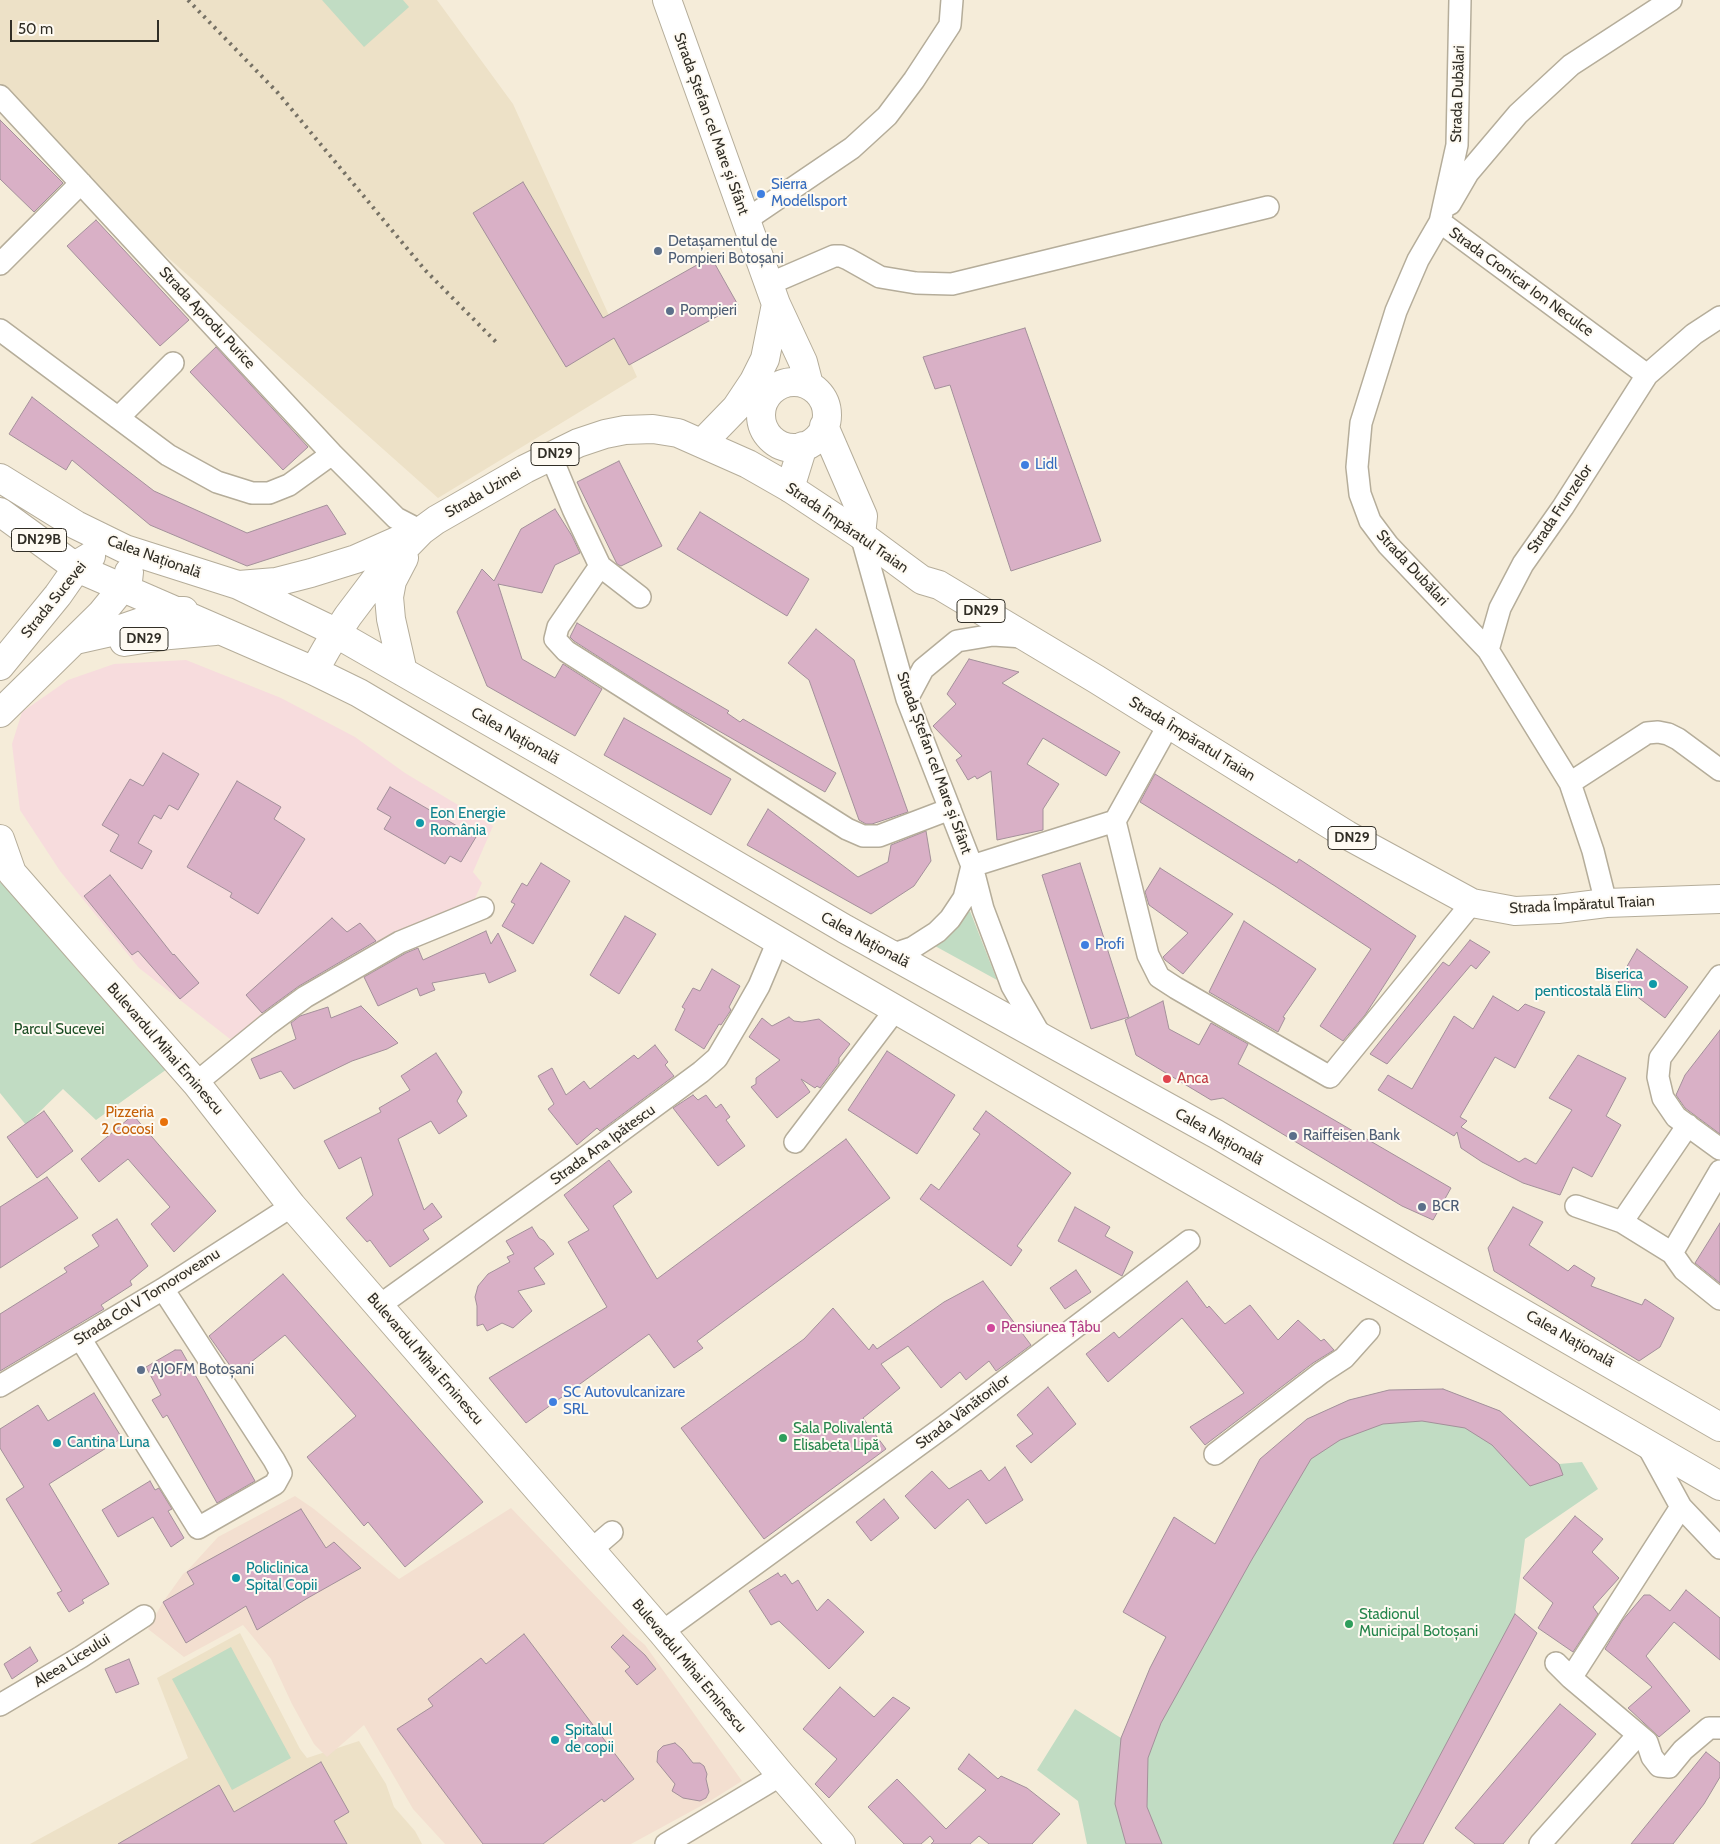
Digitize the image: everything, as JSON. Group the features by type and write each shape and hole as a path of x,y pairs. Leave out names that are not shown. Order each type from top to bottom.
{"main road":[{"name":"Strada Ștefan cel Mare și Sfânt","path":"667,0 773,294 806,374 818,391 827,411 824,426 863,516 861,535"},
{"path":"773,294 765,359 758,392 761,408 760,419 770,438 780,445 791,448 803,446 813,441 822,433 824,426"},
{"path":"702,443 736,408 758,392 771,390 780,384 800,382 806,374 776,356 765,359"},
{"name":"Strada Uzinei","path":"325,652 382,571 421,531 456,508 551,456 596,437 625,430 653,430 678,434 702,443"},
{"name":"Strada Împăratul Traian","path":"702,443 748,464 790,488 861,535 922,580 939,585 1169,724 1241,771 1347,835 1472,903 1515,911 1558,909 1606,903 1720,899"},
{"path":"790,488 803,446"},
{"name":"Calea Națională","path":"0,478 76,525 125,550 238,585 325,652 376,703 778,941 1720,1486"},
{"name":"Calea Națională","path":"0,512 77,568 173,611 220,631 325,652"},
{"path":"403,672 391,619 389,597 392,580 421,531"},
{"name":"DN29","path":"238,585 276,582 311,573 356,559 421,531"},
{"path":"1,713 101,614 112,598 123,588 128,581 130,564 125,550"},
{"name":"Strada Sucevei","path":"0,666 58,595 81,562 96,553 125,550"},
{"name":"DN29","path":"71,644 173,611"},
{"name":"Calea Națională","path":"173,611 206,614 264,636 403,672 887,953 1216,1134 1720,1427"},
{"name":"DN29","path":"71,644 114,644 170,635 220,631"},
{"name":"Bulevardul Mihai Eminescu","path":"0,840 6,871 196,1083 292,1206 380,1305 662,1632 841,1844"}],"street":[{"path":"746,220 852,148 887,116 914,80 950,25 952,0"},
{"name":"Strada Dubălari","path":"1460,0 1457,145 1440,222 1418,260 1396,311 1360,423 1357,467 1360,494 1370,522 1388,544 1488,650 1570,784 1592,851 1606,903"},
{"name":"Strada Cronicar Ion Neculce","path":"1647,375 1440,222 1468,173 1518,114 1571,64 1671,0"},
{"name":"Strada Aprodu Purice","path":"0,96 332,454 396,518 421,531"},
{"path":"0,264 81,183"},
{"path":"773,294 834,256 848,259 880,277 916,283 952,284 1268,207"},
{"name":"Strada Frunzelor","path":"1488,650 1500,608 1523,564 1563,507 1647,375 1694,334 1720,317"},
{"path":"0,330 168,455 218,482 252,493 269,492 289,485 332,454"},
{"path":"118,418 173,364"},
{"path":"551,456 600,566 640,597"},
{"name":"Strada Ștefan cel Mare și Sfânt","path":"861,535 908,699 972,866 983,909 1012,986 1042,1038"},
{"path":"600,566 558,627 555,639 566,651 847,829 863,836 879,836 950,809"},
{"path":"908,699 923,669 957,641 993,635 1024,636"},
{"path":"1169,724 1115,821 1148,955 1159,976 1176,988 1330,1077 1472,903"},
{"path":"1570,784 1647,733 1658,732 1678,739 1720,770"},
{"path":"887,953 900,952 912,948 937,932 950,919 964,898 972,866 1115,821"},
{"path":"196,1083 267,1025 305,997 400,942 483,908"},
{"name":"Strada Ana Ipătescu","path":"380,1305 571,1168 701,1072 717,1058 759,986 778,941"},
{"path":"1720,976 1660,1058 1658,1077 1663,1098 1676,1116 1720,1149"},
{"path":"795,1142 896,1009"},
{"path":"1622,1222 1688,1125"},
{"path":"1672,1253 1720,1171"},
{"name":"Strada Col V Tomoroveanu","path":"0,1386 164,1289 292,1206"},
{"path":"1576,1206 1622,1222 1672,1253 1684,1270 1720,1298"},
{"name":"Strada Vânătorilor","path":"662,1632 949,1423 1188,1241"},
{"path":"80,1338 198,1528 275,1484 281,1473 274,1460 164,1289"},
{"path":"1215,1454 1321,1373 1344,1358 1369,1330"},
{"path":"1646,1443 1681,1507 1720,1548"},
{"path":"1571,1678 1681,1507"},
{"path":"591,1550 612,1532"},
{"name":"Aleea Liceului","path":"0,1705 81,1657 144,1616"},
{"path":"1556,1663 1647,1742 1652,1757 1659,1766 1669,1767 1684,1750 1709,1728 1720,1728"},
{"path":"1540,1844 1638,1735"},
{"path":"666,1844 781,1775"}],"shaded area":[{"path":"0,0 437,0 513,104 637,377 438,498 0,108"},
{"path":"186,660 281,698 355,737 405,773 493,826 473,872 482,883 472,905 249,1031 230,1039 139,968 60,871 20,810 12,744 22,712 68,680 114,664"},
{"path":"295,1496 314,1509 399,1579 511,1508 631,1633 645,1645 742,1781 710,1801 631,1844 445,1844 413,1809 364,1725 327,1757 314,1744 292,1704 271,1659 243,1625 184,1657 148,1629 163,1602 183,1574 218,1537"},
{"path":"240,1633 300,1749 307,1758 359,1741 386,1784 394,1807 415,1831 422,1844 30,1844 188,1758 157,1678"}],"green space":[{"path":"322,0 403,0 409,7 364,47"},
{"name":"Parcul Sucevei","path":"0,882 174,1064 96,1120 63,1089 26,1125 0,1093"},
{"path":"970,911 997,980 935,946"},
{"name":"Stadionul Municipal Botoșani","path":"1443,1389 1500,1411 1559,1464 1582,1462 1598,1489 1525,1539 1515,1614 1537,1633 1423,1844 1087,1844 1078,1801 1037,1770 1075,1709 1121,1738 1150,1668 1166,1637 1307,1419 1349,1400 1389,1390"},
{"path":"231,1647 291,1758 232,1790 172,1679"}],"building":[{"path":"0,120 63,183 34,212 0,179"},
{"path":"523,182 603,318 711,257 738,305 629,365 614,338 566,367 473,213"},
{"path":"96,220 189,320 160,346 67,246"},
{"name":"Lidl","path":"1025,328 1101,541 1011,571 950,385 935,389 923,357"},
{"path":"216,347 308,447 283,470 190,372"},
{"path":"32,397 154,491 247,533 327,505 346,534 247,566 150,525 72,460 66,470 9,434"},
{"path":"619,461 662,546 621,566 617,564 577,482"},
{"path":"555,509 580,553 555,565 542,593 498,584 522,659 555,678 563,664 602,689 575,736 487,686 457,612 482,569 494,581 521,529"},
{"path":"700,512 809,579 787,616 677,549"},
{"path":"577,623 729,711 727,713 740,722 743,719 836,773 825,792 672,704 574,641 570,637"},
{"path":"816,629 854,660 908,812 872,824 866,824 859,820 809,680 788,663"},
{"path":"969,659 1019,672 1002,683 1120,752 1106,776 1043,738 1027,764 1059,784 1043,809 1043,830 997,840 991,771 977,779 975,776 968,780 956,760 962,756 933,726 956,704 947,694"},
{"path":"624,718 731,779 711,815 604,755"},
{"path":"163,753 199,774 178,810 169,805 161,819 154,815 138,843 152,851 142,869 110,851 119,835 102,825 130,779 143,786"},
{"path":"1155,774 1297,863 1299,859 1416,936 1365,1015 1343,1041 1320,1026 1371,949 1275,886 1140,802"},
{"path":"237,781 281,807 274,819 305,839 258,914 230,897 232,893 187,867"},
{"name":"Eon Energie România","path":"390,787 476,837 461,862 450,856 445,864 384,829 391,817 377,809"},
{"path":"768,809 858,877 888,862 891,845 926,831 931,861 914,886 871,914 747,845"},
{"path":"541,863 570,881 533,944 502,926 515,904 511,902 522,883 527,886"},
{"path":"1080,863 1129,1017 1091,1029 1042,875"},
{"path":"1160,868 1233,914 1183,974 1163,957 1188,933 1149,905 1145,892"},
{"path":"110,875 173,955 199,983 180,999 138,951 132,955 84,896"},
{"path":"625,916 656,934 619,994 590,975"},
{"path":"332,918 347,932 360,923 376,941 299,986 262,1013 246,995"},
{"path":"1244,921 1316,969 1283,1017 1285,1018 1278,1032 1209,992"},
{"path":"486,931 491,944 498,933 516,971 489,983 485,973 432,983 435,990 420,996 417,988 378,1006 364,977 418,948 423,960"},
{"path":"1470,940 1490,952 1476,969 1471,965 1387,1064 1370,1054 1443,962 1449,966"},
{"name":"Biserica penticostală Elim","path":"1637,949 1688,987 1665,1018 1618,982"},
{"path":"712,969 740,986 729,1007 731,1010 721,1025 719,1024 704,1049 675,1030 685,1009 682,1007 693,988 700,991"},
{"path":"1493,996 1518,1011 1525,1004 1545,1012 1515,1068 1495,1057 1460,1117 1467,1121 1461,1127 1519,1162 1525,1158 1536,1164 1572,1110 1549,1098 1578,1055 1626,1078 1606,1116 1621,1125 1592,1177 1573,1167 1560,1195 1523,1183 1482,1162 1461,1148 1457,1132 1454,1136 1378,1090 1388,1075 1412,1089 1454,1016 1473,1029"},
{"path":"1163,1001 1169,1029 1199,1045 1211,1023 1248,1044 1238,1064 1451,1188 1433,1220 1402,1206 1223,1098 1211,1100 1136,1055 1125,1020"},
{"path":"361,1006 398,1043 387,1049 352,1061 294,1089 281,1071 260,1079 251,1059 296,1039 291,1023 300,1016 328,1007 331,1018"},
{"path":"789,1017 794,1021 802,1022 819,1019 850,1044 839,1058 839,1063 820,1088 817,1086 815,1088 801,1079 810,1092 777,1118 751,1087 756,1084 756,1078 780,1060 749,1037 762,1018 772,1026"},
{"path":"1720,1030 1720,1134 1685,1108 1676,1095 1685,1075"},
{"path":"655,1045 668,1062 665,1065 674,1076 600,1131 597,1128 577,1145 548,1109 554,1104 538,1076 552,1068 566,1095 584,1081 590,1089 634,1055 638,1059"},
{"path":"887,1051 955,1095 917,1154 848,1110"},
{"path":"436,1053 462,1092 457,1101 467,1116 439,1134 431,1121 398,1139 424,1210 432,1203 442,1217 423,1230 429,1239 390,1267 370,1240 367,1242 346,1218 373,1195 361,1157 339,1169 324,1141 381,1112 379,1108 410,1090 401,1076"},
{"path":"693,1095 698,1100 706,1095 716,1108 721,1104 730,1117 726,1120 745,1146 718,1166 673,1108"},
{"path":"44,1111 73,1151 37,1178 7,1137"},
{"path":"986,1111 1071,1173 1017,1246 1022,1250 1011,1266 920,1199 931,1184 939,1190 980,1134 973,1129"},
{"path":"133,1115 216,1211 174,1252 151,1224 170,1207 128,1159 99,1182 81,1159"},
{"path":"846,1139 890,1198 697,1341 703,1348 674,1368 649,1334 526,1423 489,1378 607,1307 568,1242 589,1230 564,1195 609,1160 632,1192 613,1206 657,1279"},
{"path":"47,1177 78,1218 0,1268 0,1207"},
{"path":"1075,1207 1110,1227 1105,1236 1133,1252 1122,1276 1058,1241"},
{"path":"1513,1207 1543,1222 1529,1245 1568,1271 1574,1265 1595,1278 1591,1286 1642,1305 1645,1299 1674,1318 1660,1347 1639,1361 1494,1271 1488,1248"},
{"path":"117,1219 148,1266 130,1281 132,1285 101,1305 104,1309 0,1371 0,1314 67,1272 64,1268 99,1246 92,1235"},
{"path":"1720,1223 1720,1283 1695,1263"},
{"path":"532,1227 539,1238 544,1241 554,1254 534,1268 545,1284 518,1291 532,1311 513,1328 502,1323 487,1331 483,1324 477,1326 475,1297 478,1286 488,1274 510,1262 507,1257 514,1254 506,1241"},
{"path":"1076,1270 1091,1292 1065,1309 1050,1288"},
{"path":"283,1274 483,1502 405,1567 368,1522 364,1526 307,1457 356,1416 285,1335 236,1374 209,1336"},
{"name":"Sala Polivalentă Elisabeta Lipă","path":"983,1281 1031,1345 996,1371 989,1361 966,1380 960,1372 941,1388 908,1346 881,1364 900,1388 863,1418 886,1449 764,1539 681,1428 804,1339 833,1308 869,1350 873,1344 877,1349 944,1302"},
{"path":"1187,1281 1207,1308 1209,1306 1225,1324 1250,1305 1278,1340 1298,1320 1321,1341 1324,1339 1334,1350 1313,1363 1205,1445 1190,1427 1244,1393 1182,1318 1108,1382 1086,1354 1114,1332 1119,1338"},
{"path":"175,1350 181,1350 255,1481 217,1503 167,1415 163,1418 152,1400 161,1395 146,1367"},
{"path":"1048,1387 1076,1424 1031,1463 1016,1446 1033,1434 1017,1415"},
{"path":"1443,1389 1500,1411 1559,1464 1563,1475 1530,1486 1492,1445 1465,1428 1422,1421 1383,1424 1340,1440 1311,1459 1251,1561 1161,1723 1148,1758 1147,1807 1162,1844 1126,1844 1115,1804 1121,1738 1150,1668 1166,1637 1123,1612 1174,1517 1215,1544 1260,1459 1307,1419 1349,1400 1389,1390"},
{"path":"94,1393 122,1438 49,1484 109,1584 82,1600 84,1603 69,1612 57,1593 62,1591 6,1499 24,1487 0,1448 0,1429 38,1405 48,1421"},
{"path":"1005,1467 1023,1500 986,1524 968,1499 935,1529 905,1496 932,1471 949,1489 981,1470 989,1481"},
{"path":"150,1481 155,1490 159,1488 172,1509 168,1511 184,1538 171,1547 153,1517 118,1537 102,1510"},
{"path":"884,1499 899,1518 871,1541 856,1522"},
{"name":"Policlinica Spital Copii","path":"301,1509 326,1548 334,1542 361,1568 306,1599 257,1630 246,1606 186,1643 163,1602 194,1584 187,1572"},
{"path":"1575,1516 1603,1539 1592,1552 1619,1578 1593,1607 1598,1614 1573,1652 1538,1628 1553,1603 1523,1578"},
{"path":"778,1573 781,1577 785,1574 792,1584 798,1580 817,1611 828,1599 864,1632 829,1669 779,1621 771,1625 749,1591"},
{"path":"1686,1590 1720,1618 1720,1660 1674,1622 1646,1656 1690,1711 1659,1737 1628,1708 1652,1687 1605,1649 1622,1621 1644,1595 1650,1595 1670,1611"},
{"path":"1515,1614 1537,1633 1423,1844 1393,1844"},
{"path":"524,1634 634,1779 604,1802 602,1799 543,1844 483,1844 397,1729 433,1706 428,1699 481,1658 486,1664"},
{"path":"623,1635 645,1655 656,1669 637,1685 625,1671 630,1667 611,1647"},
{"path":"30,1647 38,1661 12,1679 4,1664"},
{"path":"129,1659 139,1684 116,1693 105,1669"},
{"path":"840,1687 874,1717 893,1697 910,1708 829,1798 815,1784 837,1759 803,1729"},
{"path":"1560,1704 1596,1734 1503,1844 1475,1844 1455,1828"},
{"path":"675,1743 693,1763 700,1763 704,1766 709,1792 706,1798 700,1801 683,1798 672,1791 675,1784 657,1762 658,1751 663,1746"},
{"path":"1706,1752 1720,1763 1720,1777 1704,1804 1673,1844 1631,1844"},
{"path":"969,1754 998,1779 1001,1776 1027,1788 1060,1814 1032,1844 989,1844 979,1836 970,1844 931,1844 934,1841 930,1836 921,1844 904,1844 868,1807 897,1779 946,1829 986,1790 958,1769"},
{"path":"321,1762 349,1812 334,1821 347,1844 118,1844 219,1785 234,1812"}],"railway":[{"path":"188,0 278,93 425,270 498,344"}],"place":[{"name":"Sierra Modellsport","path":"761,194"},
{"name":"Detașamentul de Pompieri Botoșani","path":"658,251"},
{"name":"Pompieri","path":"670,311"},
{"name":"Lidl","path":"1025,465"},
{"name":"Eon Energie România","path":"420,823"},
{"name":"Profi","path":"1085,945"},
{"name":"Biserica penticostală Elim","path":"1653,984"},
{"name":"Anca","path":"1167,1079"},
{"name":"Pizzeria 2 Cocosi","path":"164,1122"},
{"name":"Raiffeisen Bank","path":"1293,1136"},
{"name":"BCR","path":"1422,1207"},
{"name":"Pensiunea Țâbu","path":"991,1328"},
{"name":"AJOFM Botoșani","path":"141,1370"},
{"name":"SC Autovulcanizare SRL","path":"553,1402"},
{"name":"Sala Polivalentă Elisabeta Lipă","path":"783,1438"},
{"name":"Cantina Luna","path":"57,1443"},
{"name":"Policlinica Spital Copii","path":"236,1578"},
{"name":"Stadionul Municipal Botoșani","path":"1349,1624"},
{"name":"Spitalul de copii","path":"555,1740"}]}
